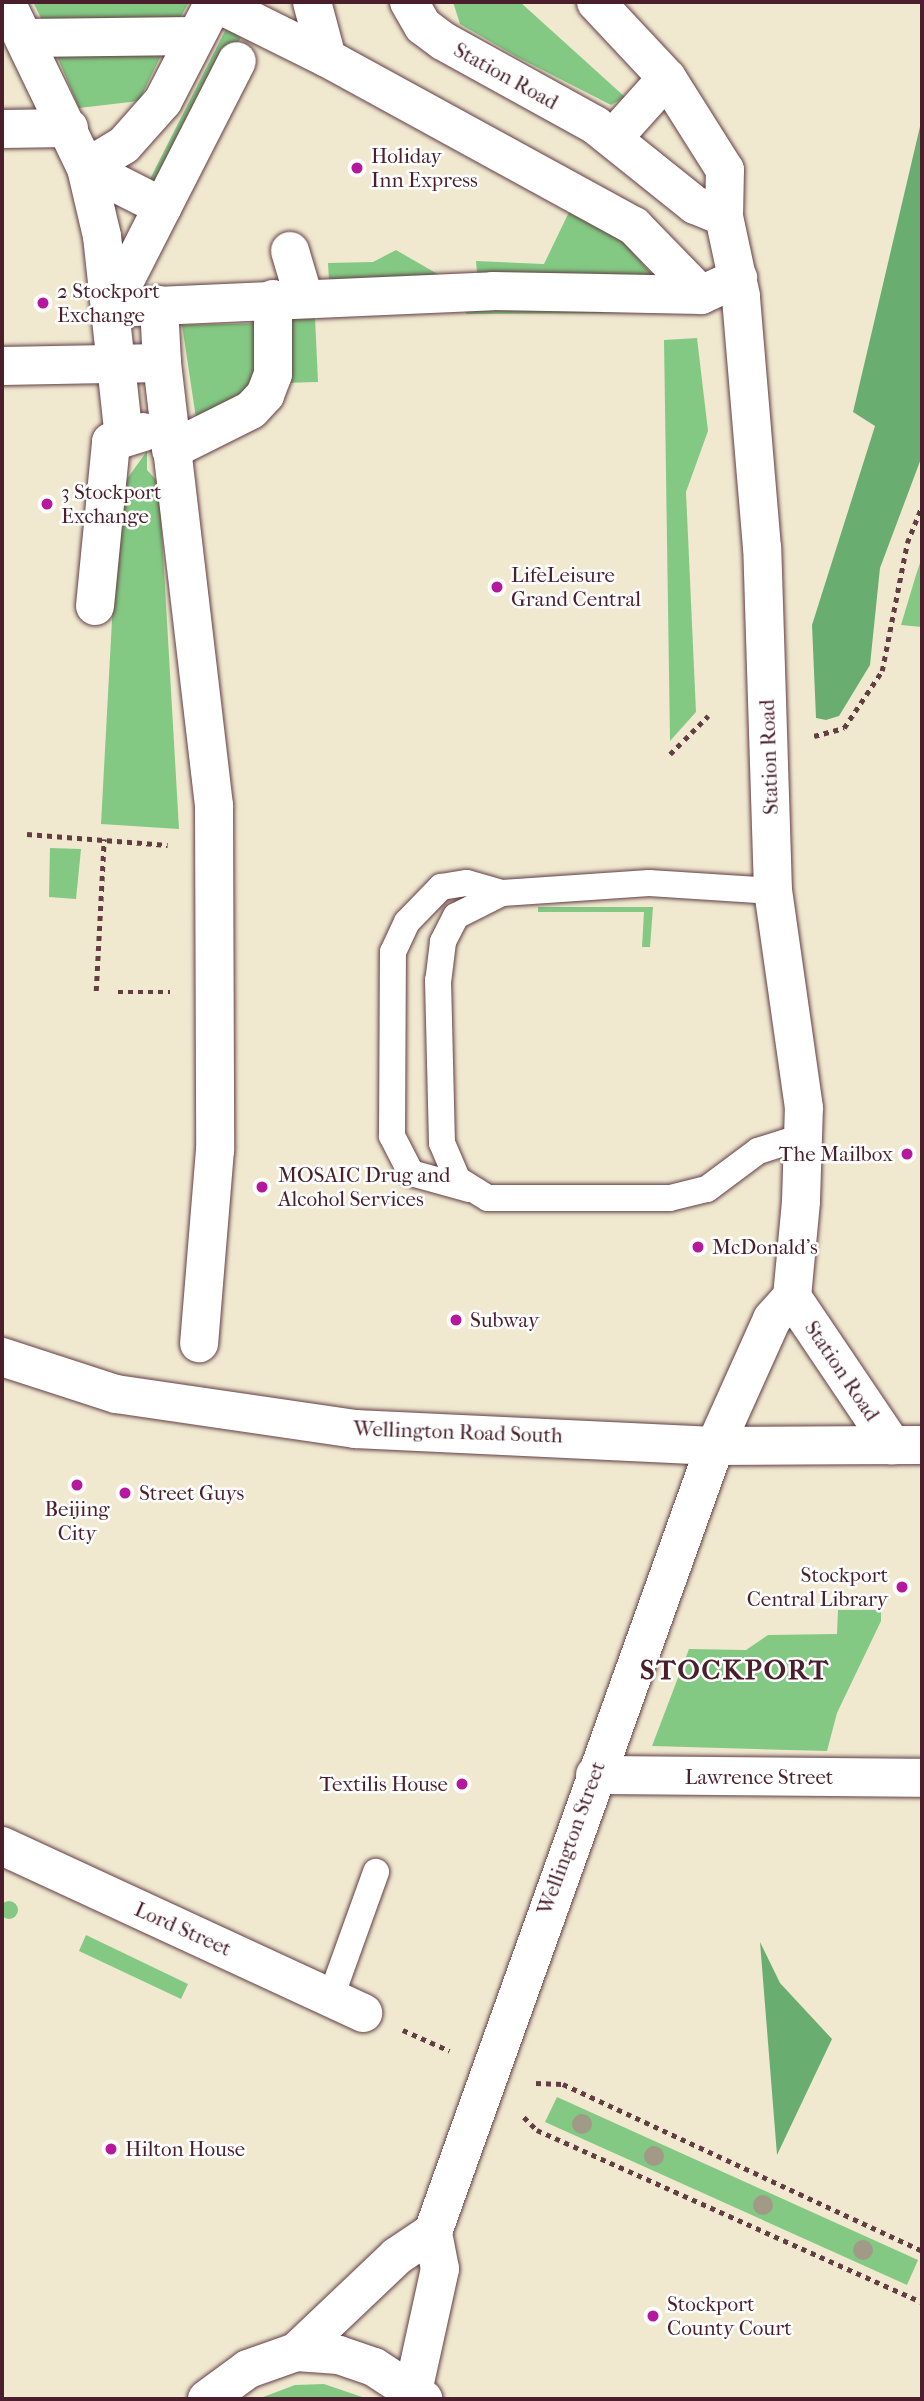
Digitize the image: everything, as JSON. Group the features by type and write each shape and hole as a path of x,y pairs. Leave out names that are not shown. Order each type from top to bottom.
{"main road":[{"path":"6,2 86,168 111,308 124,439"},
{"path":"86,168 124,145 163,101 214,2 248,40 327,58 635,226 701,295"},
{"path":"312,2 327,58"},
{"name":"Station Road","path":"409,2 423,26 462,53 614,137 695,205 724,217"},
{"name":"Station Road","path":"596,2 667,78 725,170 724,217 738,278 762,548 773,891 805,1136 792,1297 772,1319 715,1446"},
{"path":"25,38 195,36"},
{"path":"111,308 248,40"},
{"path":"614,137 667,78"},
{"path":"2,129 69,128"},
{"path":"86,168 163,207"},
{"path":"95,606 111,442 169,437 251,410 265,395 272,373 288,298 290,251"},
{"path":"111,308 288,298 701,295 738,278"},
{"path":"159,304 169,437 214,850 215,1150 199,1343"},
{"path":"2,366 162,363"},
{"name":"Station Road","path":"792,1297 907,1445"},
{"name":"Wellington Road South","path":"2,1357 117,1394 262,1419 715,1446 907,1445"},
{"name":"Wellington Street","path":"433,2232 715,1446"},
{"name":"Lawrence Street","path":"595,1775 922,1778"},
{"name":"Lord Street","path":"2,1846 347,2005"},
{"path":"206,2399 248,2369 296,2352 339,2355 418,2393 440,2269 433,2232 397,2256 296,2352"}],"lane":[{"path":"502,893 467,883 441,887 407,922 393,952 391,1136 411,1173 469,1189 488,1198 670,1198 707,1189 758,1151 805,1136"},
{"path":"469,1189 447,1165 442,1143 438,980 452,922 470,905 502,893 649,883 709,891 773,891"},
{"path":"347,2005 376,1872"}],"path":[{"path":"768,738 835,732 862,706 882,671 908,543 922,506"},
{"path":"670,754 708,716"},
{"path":"27,834 214,850"},
{"path":"96,991 104,839"},
{"path":"347,2005 454,2053 537,2130 922,2302"},
{"path":"486,2082 563,2084 922,2251"}],"green space":[{"path":"33,2 189,2 173,31 48,32"},
{"path":"453,2 520,2 625,97 611,105 517,57 460,24"},
{"path":"226,29 241,37 166,187 150,179"},
{"path":"168,41 139,101 79,108 51,42"},
{"path":"922,118 922,456 880,568 870,665 839,716 826,720 816,718 812,625 875,426 853,412"},
{"path":"571,208 615,232 655,278 478,283 476,261 544,264"},
{"path":"396,250 441,276 329,280 328,263 373,262"},
{"path":"466,307 646,313 466,314"},
{"path":"315,317 318,382 282,383 279,319"},
{"path":"263,323 258,386 196,418 182,325"},
{"path":"697,338 708,431 686,492 696,712 670,741 664,340"},
{"path":"147,451 147,470 159,483 179,829 101,824 119,490"},
{"path":"922,557 922,627 901,625 916,575"},
{"path":"50,848 81,849 76,899 49,897"},
{"path":"538,907 653,907 650,947 642,947 644,912 538,912"},
{"path":"838,1610 881,1610 881,1621 837,1713 827,1751 652,1746 689,1649 746,1650 768,1635 837,1634"},
{"path":"9,1901 15,1904 18,1910 15,1916 9,1919 3,1916 0,1910 3,1904"},
{"path":"86,1935 188,1984 181,1999 79,1951"},
{"path":"760,1942 780,1983 832,2039 777,2155"},
{"path":"557,2097 918,2260 907,2285 545,2122"},
{"path":"324,2384 368,2399 258,2399 295,2385"}],"place":[{"name":"Holiday Inn Express","path":"357,168"},
{"name":"2 Stockport Exchange","path":"43,303"},
{"name":"3 Stockport Exchange","path":"47,504"},
{"name":"LifeLeisure Grand Central","path":"497,587"},
{"name":"The Mailbox","path":"907,1154"},
{"name":"MOSAIC Drug and Alcohol Services","path":"262,1187"},
{"name":"McDonald's","path":"698,1247"},
{"name":"Subway","path":"456,1320"},
{"name":"Beijing City","path":"77,1485"},
{"name":"Street Guys","path":"125,1493"},
{"name":"Stockport Central Library","path":"902,1587"},
{"name":"Textilis House","path":"462,1784"},
{"name":"Hilton House","path":"111,2149"},
{"name":"Stockport County Court","path":"653,2316"}],"district":[{"name":"STOCKPORT","path":"735,1670"}]}
